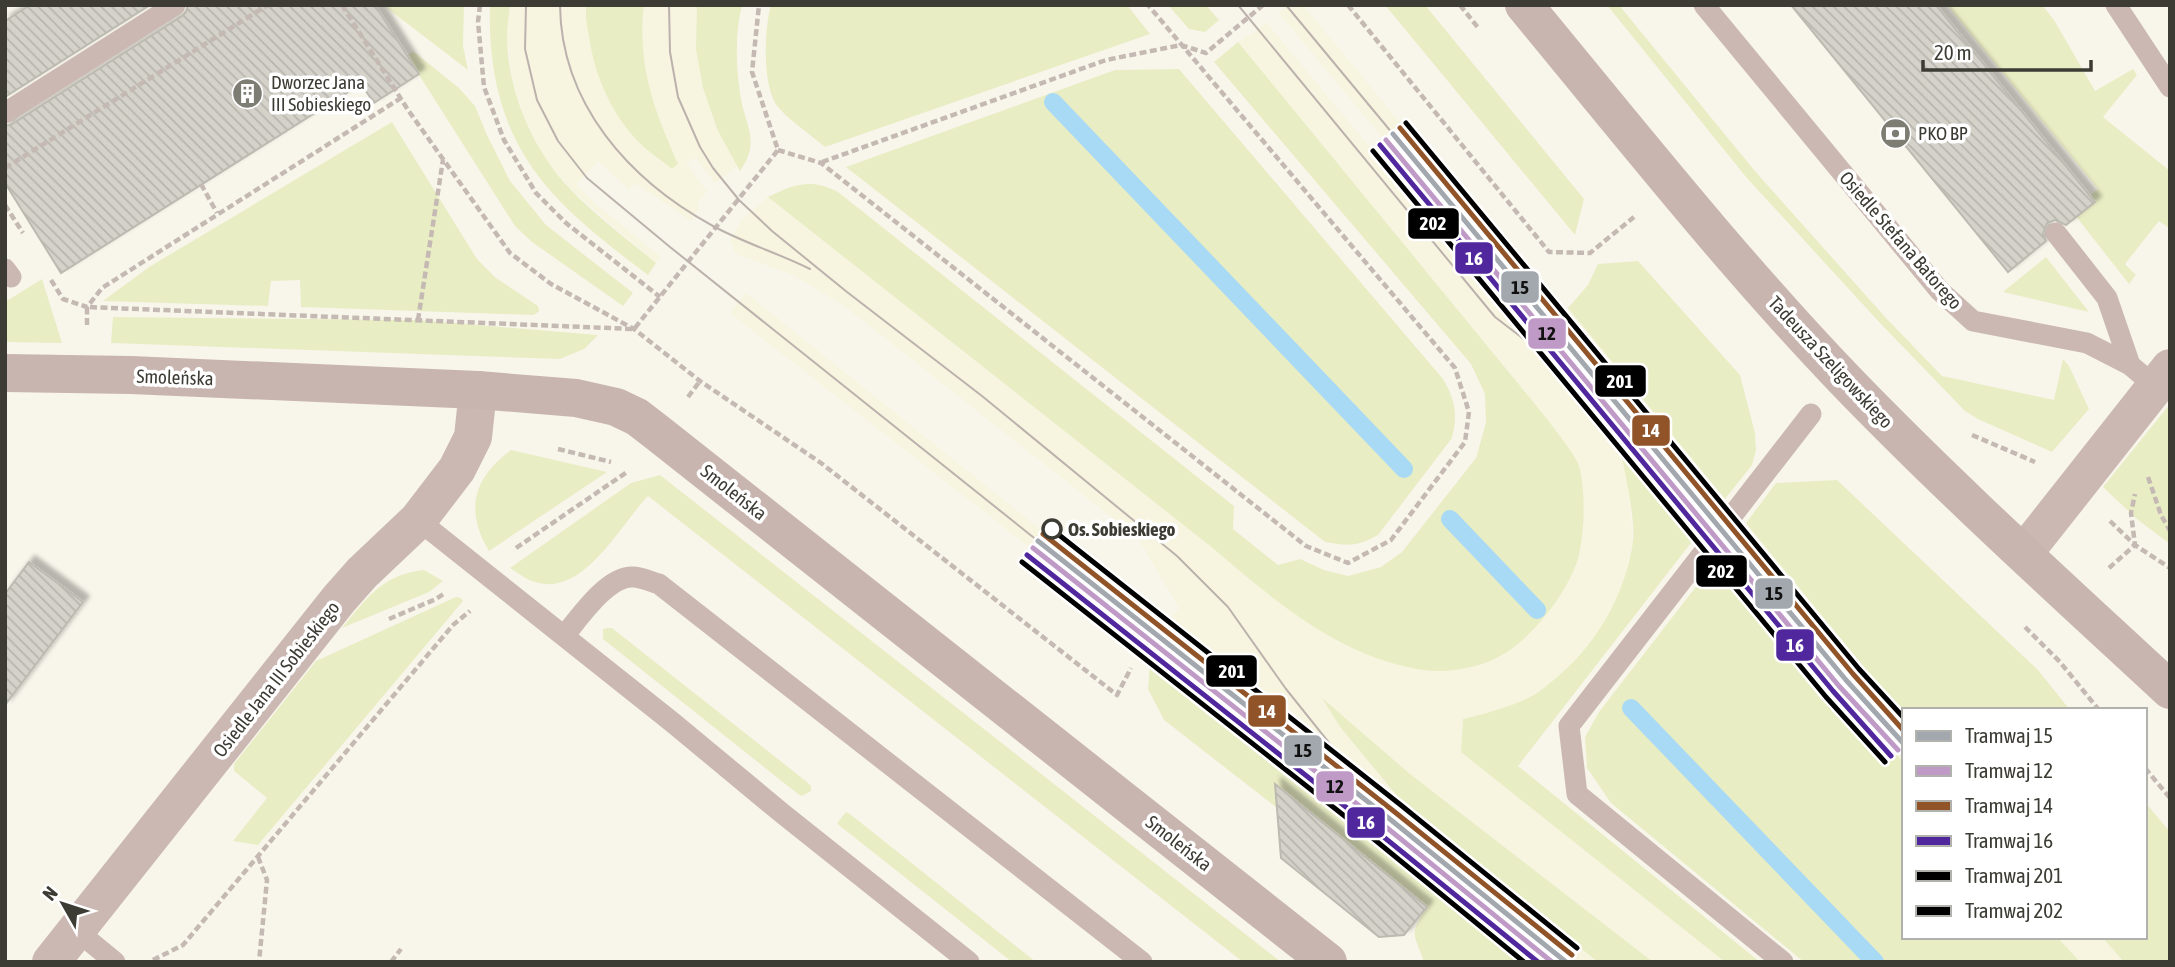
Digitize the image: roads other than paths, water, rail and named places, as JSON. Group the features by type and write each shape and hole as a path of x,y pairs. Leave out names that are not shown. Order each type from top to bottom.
{"street":[{"name":"Tadeusza Szeligowskiego","path":"1524,5 1696,213 1842,377 1910,447 2170,690"},
{"name":"Smoleńska","path":"5,373 131,375 478,390 576,398 616,407 637,417 908,628 1328,962"},
{"path":"2024,553 2074,489 2152,373"},
{"name":"Osiedle Jana III Sobieskiego","path":"51,962 339,599 362,573 418,520 457,469 473,437 478,390"}],"lane":[{"path":"5,113 175,5"},
{"name":"Osiedle Stefana Batorego","path":"1704,5 1940,291 1973,321 2087,343 2152,373"},
{"path":"2116,5 2170,87"},
{"path":"2056,233 2107,298 2152,373"},
{"path":"1783,962 1577,794 1569,726 1811,414"},
{"path":"418,520 969,962"},
{"path":"564,636 610,585 631,577 659,583 1142,962"},
{"path":"76,930 115,962"}],"waterway":[{"path":"1053,102 1404,469"},
{"path":"1450,519 1537,610"},
{"path":"1631,708 1875,962"}],"tram line":[{"path":"526,5 525,49 537,100 558,141 587,178 1038,541"},
{"path":"560,5 563,41 573,75 587,106 605,135 628,162 654,186 713,226 810,269"},
{"path":"669,5 670,52 678,97 700,147 739,200 772,231 847,292 982,396 1177,556 1228,607 1286,689 1391,820"},
{"path":"1238,5 1495,317 1594,393 1644,438"},
{"path":"1286,5 1393,134"},
{"name":"201","path":"1406,123 1859,669 1902,716"},
{"name":"14","path":"1400,128 1853,674 1902,729"},
{"name":"15","path":"1393,134 1846,680 1902,742"},
{"name":"12","path":"1386,140 1839,686 1898,750"},
{"name":"16","path":"1380,145 1833,691 1891,756"},
{"name":"202","path":"1373,151 1826,697 1885,762"},
{"name":"201","path":"1049,527 1577,948"},
{"name":"14","path":"1043,534 1572,955"},
{"name":"15","path":"1038,541 1566,962"},
{"name":"12","path":"1033,548 1552,962"},
{"name":"16","path":"1027,555 1538,962"},
{"name":"202","path":"1022,562 1375,840 1524,962"}],"place":[{"name":"Dworzec Jana III Sobieskiego","path":"248,93"},
{"name":"PKO BP","path":"1895,133"},
{"name":"Os. Sobieskiego","path":"1052,529"}]}
